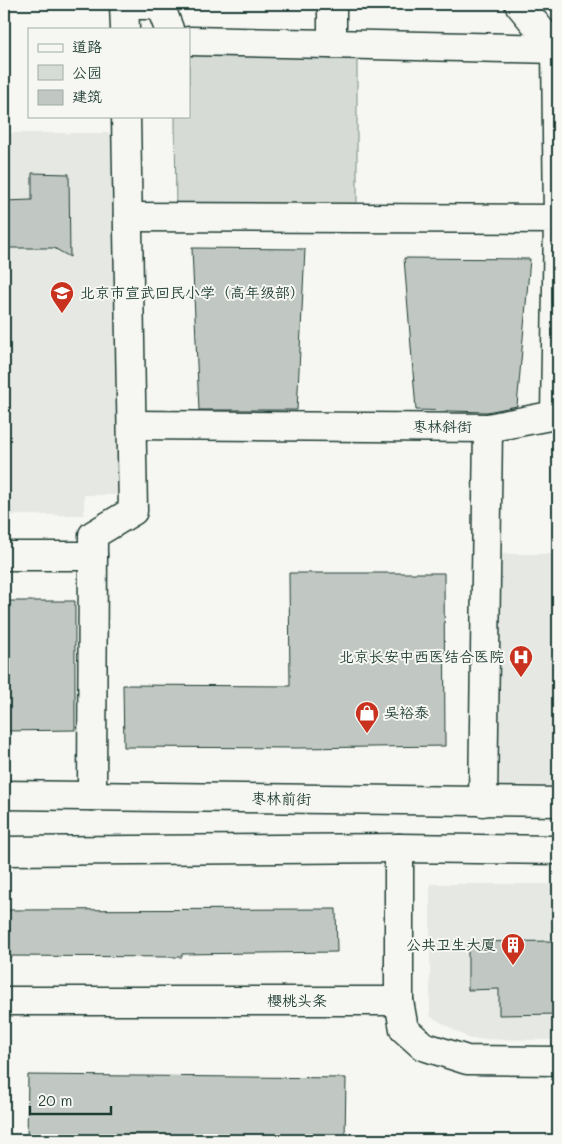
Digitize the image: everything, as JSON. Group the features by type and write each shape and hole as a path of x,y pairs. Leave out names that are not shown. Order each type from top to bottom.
{"street":[{"path":"332,4 332,44"},
{"path":"128,217 558,219 556,49 518,4"},
{"path":"125,13 160,5 169,28"},
{"path":"190,41 556,49"},
{"path":"92,796 93,535 133,511 126,118"},
{"name":"枣林斜街","path":"132,425 488,428 555,415 558,219"},
{"path":"483,802 488,428"},
{"path":"4,556 93,556"},
{"name":"枣林前街","path":"4,796 558,802"},
{"path":"399,848 399,1001 404,1029 423,1046 467,1060 558,1061"},
{"path":"4,851 399,848 558,850"},
{"name":"樱桃头条","path":"4,1001 399,1001"}],"shaded area":[{"name":"北京市宣武回民小学（高年级部）","path":"4,133 120,133 120,495 84,495 84,515 4,515"},
{"name":"北京长安中西医结合医院","path":"486,554 558,554 558,802 483,802"},
{"path":"430,884 558,884 558,1040 470,1039 430,1016"}],"green space":[{"path":"190,41 357,45 357,218 176,218 175,118 190,118"}],"building":[{"path":"32,173 69,174 70,257 54,248 4,248 4,201 32,200"},
{"path":"192,248 305,249 297,410 199,410"},
{"path":"404,258 530,259 517,406 487,412 416,410"},
{"path":"289,573 444,573 445,746 298,748 124,747 123,685 290,686"},
{"path":"4,601 75,601 75,730 4,731"},
{"path":"336,909 337,952 182,954 182,957 4,956 4,910"},
{"name":"公共卫生大厦","path":"558,941 558,1014 499,1015 499,989 468,990 468,942"},
{"path":"28,1075 346,1078 345,1140 27,1140"}],"place":[{"name":"北京市宣武回民小学（高年级部）","path":"62,314"},
{"name":"北京长安中西医结合医院","path":"521,678"},
{"name":"吴裕泰","path":"367,734"},
{"name":"公共卫生大厦","path":"513,966"}]}
